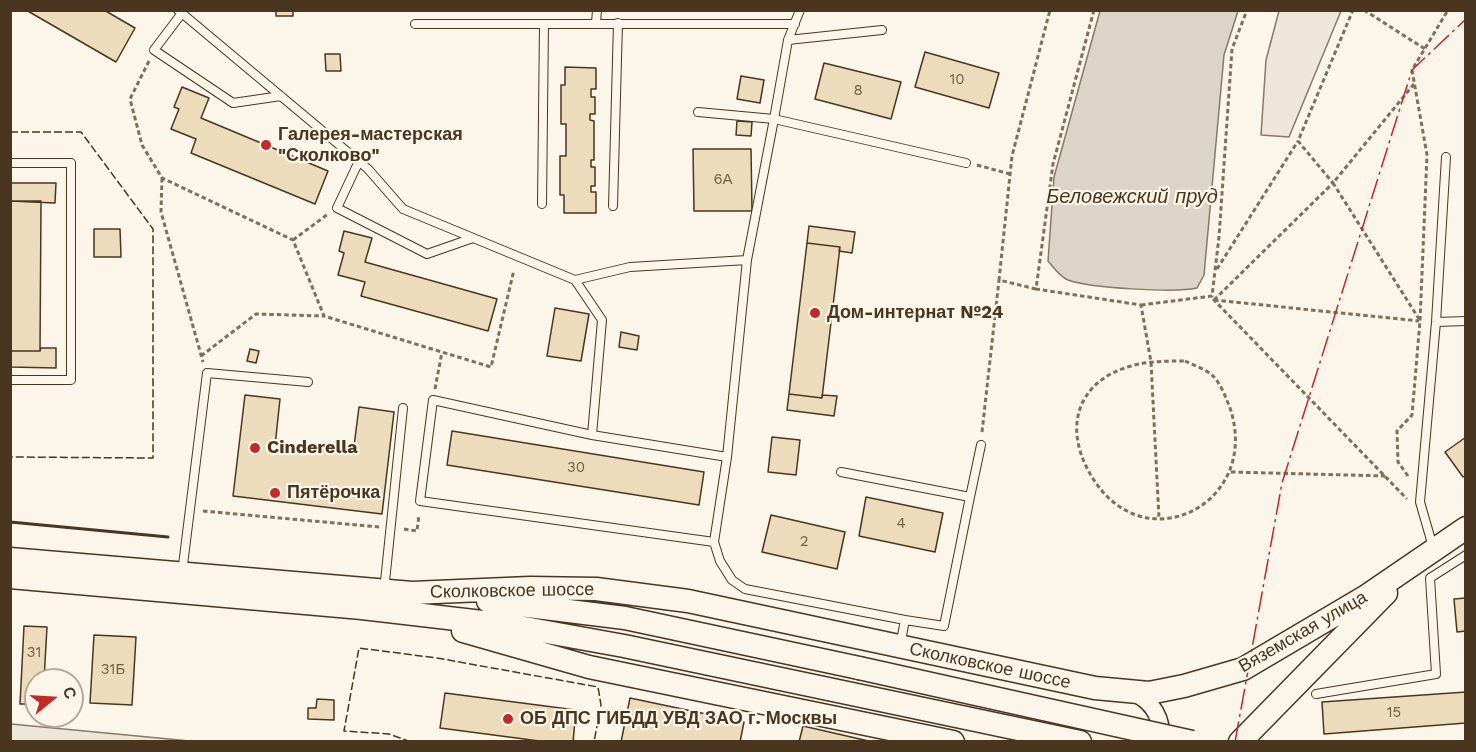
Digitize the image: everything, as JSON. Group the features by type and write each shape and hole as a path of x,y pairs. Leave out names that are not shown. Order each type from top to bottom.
{"main road":[{"name":"Вяземская улица","path":"1139,692 1196,683 1243,669 1285,646 1415,564 1466,528"},
{"name":"Сколковское шоссе","path":"10,559 412,593 530,588 596,589 688,601 1095,688 1139,692"},
{"name":"Вяземская улица","path":"1240,741 1415,564"},
{"path":"10,577 362,608 508,625 855,693 1080,741"},
{"path":"412,593 625,618 1192,741"},
{"path":"362,608 473,633 589,667 953,741"}],"street":[{"path":"1139,692 1154,709 1161,723 1161,741"}],"lane":[{"path":"596,23 597,10"},
{"path":"800,10 788,40 747,260 727,457 714,542 720,561 732,580 745,589 944,626 981,445"},
{"path":"281,96 233,104 154,50 180,12 359,160 403,209 575,280 602,320 592,435"},
{"path":"613,206 618,23"},
{"path":"415,24 795,24"},
{"path":"542,204 544,24"},
{"path":"788,40 882,30"},
{"path":"698,112 774,119 966,163"},
{"path":"1434,551 1420,502 1436,322 1446,157"},
{"path":"359,160 337,208 427,254 473,238"},
{"path":"10,163 71,163 71,380 10,380"},
{"path":"575,280 630,267 747,260"},
{"path":"1436,322 1466,321"},
{"path":"182,573 207,373 308,382"},
{"path":"714,542 420,501 433,400 592,435 727,457"},
{"path":"384,591 403,408"},
{"path":"841,472 970,497"},
{"path":"1316,694 1436,674 1430,578 1466,555"},
{"path":"900,646 905,620"}],"path":[{"path":"981,445 1010,174 1050,10"},
{"path":"1036,289 1053,164 1094,10"},
{"path":"1247,10 1232,49 1213,298 1425,517"},
{"path":"1215,272 1298,141 1353,10"},
{"path":"1364,10 1425,49"},
{"path":"1408,482 1408,474 1398,462 1397,431 1412,415 1420,321 1427,155 1412,70 1448,10"},
{"path":"154,50 130,99 142,145 162,178 161,212 201,356 256,314 324,316 490,367 517,256"},
{"path":"1213,298 1333,183 1414,84"},
{"path":"1298,141 1333,183 1420,321"},
{"path":"966,163 1010,174"},
{"path":"162,178 293,240 324,316"},
{"path":"293,240 337,208"},
{"path":"999,280 1036,289 1141,305 1213,298 1436,322"},
{"path":"1141,305 1151,362 1159,518"},
{"path":"433,400 442,352"},
{"path":"1185,360 1213,376 1226,398 1235,424 1231,472 1200,507 1179,517 1138,518 1110,502 1093,480 1078,450 1075,423 1084,398 1103,379 1129,366 1151,362 1185,360"},
{"path":"1231,472 1385,476"},
{"path":"1408,491 1408,500"},
{"path":"190,510 417,531"}],"shaded area":[{"path":"1279,11 1341,11 1289,137 1261,135 1266,60"},
{"path":"11,724 24,725 24,728 53,728 190,741 11,741"}],"water":[{"name":"Беловежский пруд","path":"1100,11 1238,11 1224,55 1204,275 1197,288 1152,290 1079,283 1062,277 1048,261 1054,177"}],"building":[{"path":"26,10 104,10 135,28 116,62"},
{"path":"276,10 293,10 293,16 276,16"},
{"path":"925,52 999,73 989,108 915,87"},
{"path":"325,54 340,54 341,71 326,71"},
{"path":"824,63 901,82 891,119 815,99"},
{"path":"565,67 596,68 596,89 591,89 591,97 595,97 595,114 590,114 590,120 594,121 594,160 591,160 591,167 595,167 595,186 591,186 591,192 596,192 596,213 564,213 564,195 560,195 560,156 566,156 566,124 561,124 561,85 565,85"},
{"path":"741,76 764,80 760,103 737,99"},
{"path":"182,87 209,98 201,118 328,171 315,204 191,153 196,139 171,129 179,109 174,107"},
{"path":"737,121 752,122 751,136 736,135"},
{"path":"693,149 751,149 752,211 694,211"},
{"path":"10,183 56,183 55,203 10,201"},
{"path":"10,201 41,201 40,351 10,351"},
{"path":"809,226 855,232 852,253 839,251 840,247 807,243"},
{"path":"94,229 120,229 121,257 94,257"},
{"path":"344,231 372,238 365,262 497,299 488,331 361,296 365,282 338,275 344,253 339,251"},
{"path":"807,243 840,247 822,398 789,394"},
{"path":"555,308 589,314 581,361 547,356"},
{"path":"621,332 639,336 637,350 619,347"},
{"path":"41,348 56,348 56,368 10,367 10,351 40,351"},
{"path":"250,349 259,351 256,363 247,361"},
{"path":"789,394 822,398 822,395 837,396 834,416 787,410"},
{"path":"245,395 280,399 275,446 353,454 359,407 394,412 382,514 233,496"},
{"path":"452,431 704,472 699,505 447,465"},
{"path":"772,437 800,440 796,475 768,472"},
{"path":"1466,437 1466,475 1463,477 1445,452"},
{"path":"866,497 943,513 935,552 859,536"},
{"path":"771,515 845,532 837,569 762,552"},
{"path":"1466,598 1466,631 1457,632 1454,599"},
{"path":"24,626 47,627 45,668 24,668 24,704 20,704"},
{"path":"94,635 136,637 132,705 90,703"},
{"path":"1466,692 1466,723 1324,734 1322,702"},
{"name":"ОБ ДПС ГИБДД УВД ЗАО г. Москвы","path":"445,693 576,710 573,742 547,742 440,728"},
{"path":"630,698 744,722 740,742 621,742"},
{"path":"317,699 334,700 334,720 308,719 308,708 316,708"},
{"path":"803,726 873,742 799,742"}],"fence":[{"path":"10,132 81,132 153,229 153,458 10,457"},
{"path":"411,742 389,734 344,731 359,648 437,658 598,687 601,705 594,742"}],"wall":[{"path":"10,522 168,537"}],"power":[{"path":"1235,742 1282,483 1412,70 1466,19"}],"place":[{"name":"Галерея-мастерская \"Сколково\"","path":"266,145"},
{"name":"Дом-интернат №24","path":"815,313"},
{"name":"Cinderella","path":"255,448"},
{"name":"Пятёрочка","path":"275,493"},
{"name":"ОБ ДПС ГИБДД УВД ЗАО г. Москвы","path":"508,719"}]}
